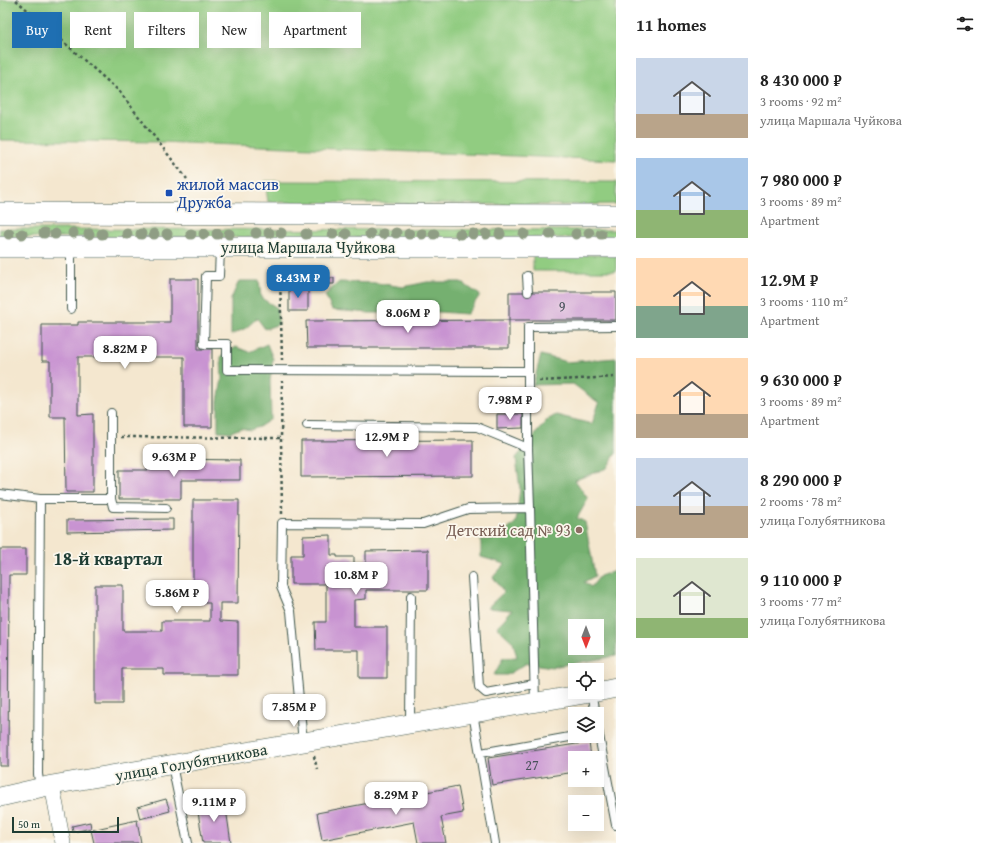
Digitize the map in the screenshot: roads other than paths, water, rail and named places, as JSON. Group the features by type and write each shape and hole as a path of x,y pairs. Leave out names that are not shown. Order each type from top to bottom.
{"main road":[{"name":"улица Маршала Чуйкова","path":"0,213 616,215"},
{"name":"улица Маршала Чуйкова","path":"0,247 616,247"}],"street":[{"name":"улица Голубятникова","path":"604,690 616,688"},
{"name":"улица Голубятникова","path":"0,797 46,786 568,697"},
{"path":"46,786 63,843"}],"lane":[{"path":"71,247 71,309"},
{"path":"220,247 219,276 206,276 204,344 227,344 227,370 528,370"},
{"path":"527,276 528,292"},
{"path":"535,703 528,448 528,324 616,326"},
{"path":"111,413 111,499 113,507 166,508"},
{"path":"307,425 477,427 528,448"},
{"path":"0,494 40,499 111,499"},
{"path":"40,499 38,774 46,786"},
{"path":"303,742 291,611 281,587 282,523 423,524 468,509 530,508"},
{"path":"472,577 480,686 486,693 534,684"},
{"path":"410,724 411,596"},
{"path":"473,713 495,843"},
{"path":"480,753 568,737"},
{"path":"600,743 616,825"},
{"path":"172,765 188,843"}],"place":[{"name":"жилой массив Дружба","path":"169,193"},
{"name":"Детский сад № 93","path":"579,530"}],"district":[{"name":"18-й квартал","path":"108,558"}]}
